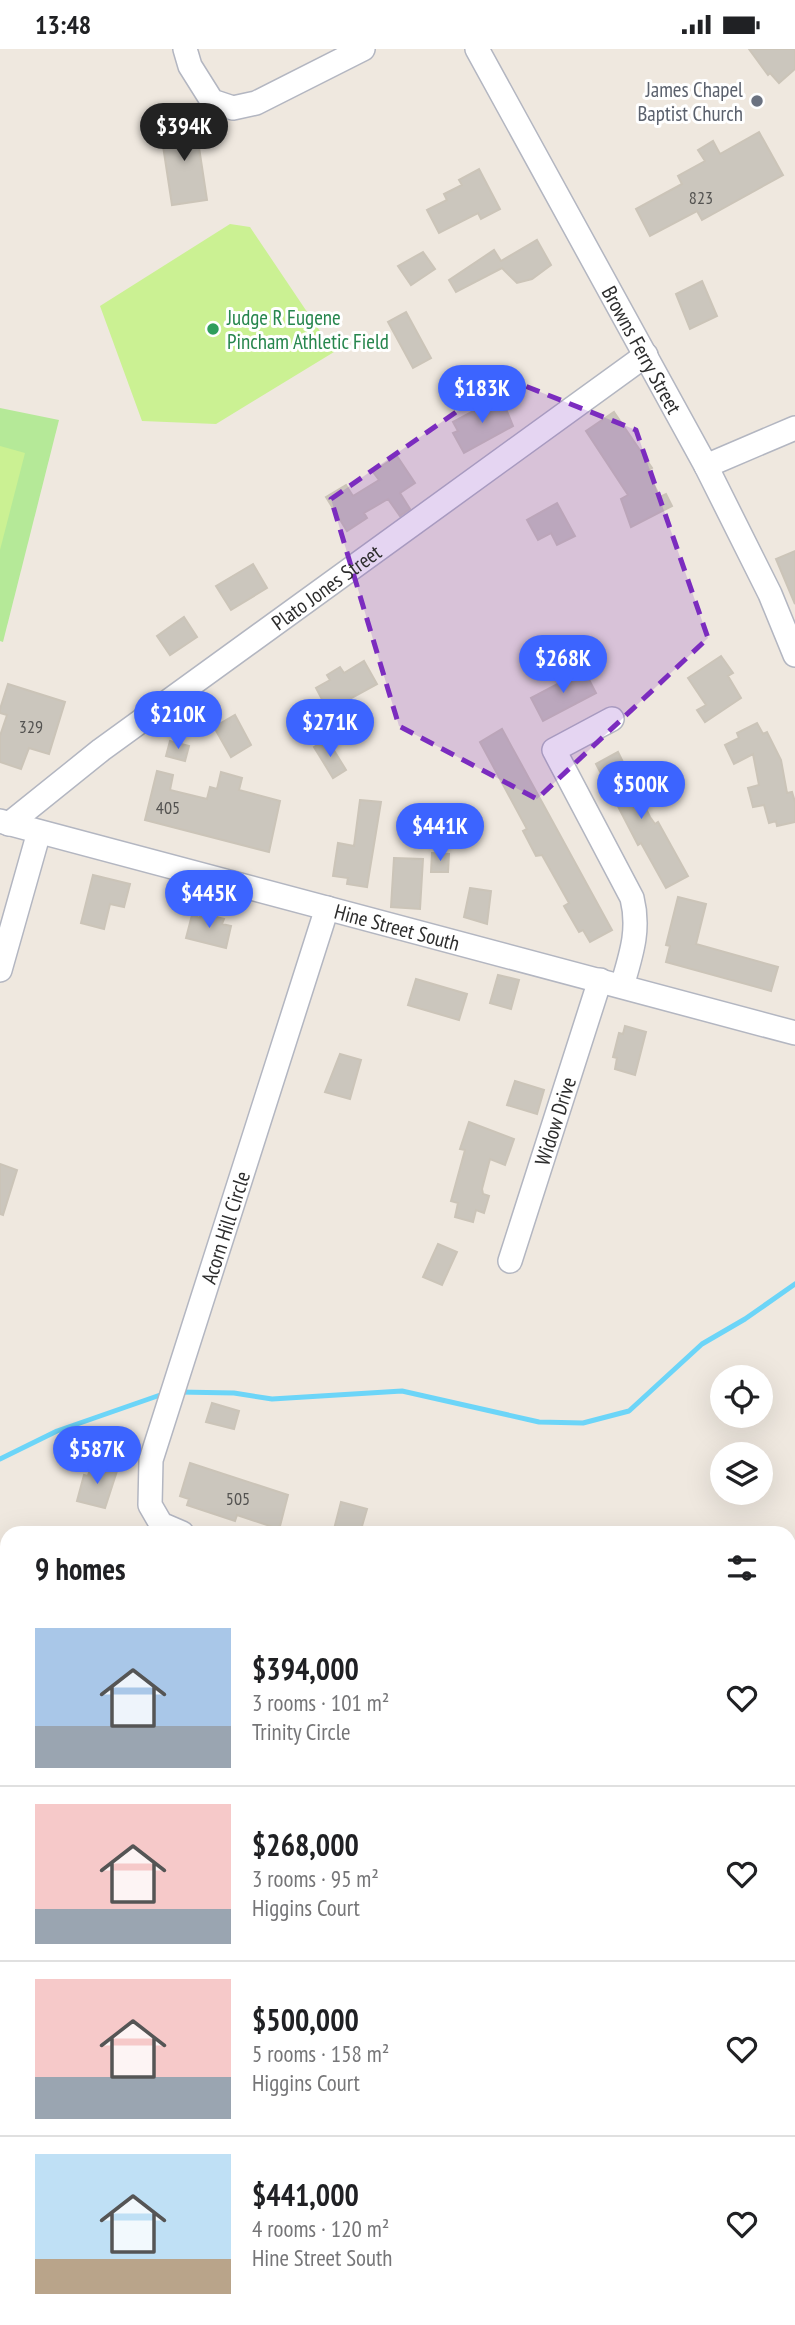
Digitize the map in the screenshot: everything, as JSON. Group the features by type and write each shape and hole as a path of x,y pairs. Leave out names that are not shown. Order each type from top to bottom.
{"street":[{"path":"185,49 190,66 212,101 233,108 278,94 363,49"},
{"name":"Browns Ferry Street","path":"477,49 706,465 770,594 795,655"},
{"name":"Plato Jones Street","path":"4,823 646,355"},
{"path":"706,465 795,428"},
{"name":"Widow Drive","path":"510,1261 611,983 636,930 632,898 555,750 612,719"},
{"name":"Hine Street South","path":"4,823 795,1033"},
{"path":"0,970 39,832"},
{"name":"Acorn Hill Circle","path":"166,1526 161,1524 150,1505 151,1460 327,908"}],"highlighted area":[{"path":"505,378 636,430 708,638 537,799 399,726 331,499"}],"green space":[{"name":"Judge R Eugene Pincham Athletic Field","path":"230,224 250,227 334,352 216,424 142,421 100,306"},
{"path":"0,408 59,420 3,642 0,641"},
{"path":"0,446 25,453 0,550"}],"building":[{"path":"749,49 795,49 795,69 779,83 770,73 768,75"},
{"path":"195,121 207,200 172,205 160,126"},
{"path":"759,132 783,175 702,220 697,211 650,236 636,209 682,184 678,176 705,161 698,150 713,141 720,154"},
{"path":"479,169 500,209 481,219 478,213 439,233 427,210 447,200 444,194 462,185 459,180"},
{"path":"537,240 551,265 532,279 517,283 502,268 456,292 449,280 494,250 501,261"},
{"path":"423,252 435,269 411,285 398,266"},
{"path":"702,281 717,316 690,329 676,294"},
{"path":"406,312 431,358 413,368 388,322"},
{"path":"502,399 513,426 464,453 453,433 458,431 453,422 494,400 495,403"},
{"path":"614,412 652,468 647,471 660,497 666,494 672,506 631,527 621,499 628,495 586,431"},
{"path":"397,456 415,483 400,493 410,509 400,516 388,499 364,513 367,518 347,531 326,497 346,485 353,496 379,480 373,472"},
{"path":"557,503 575,536 557,545 551,533 538,540 527,520"},
{"path":"795,551 795,604 776,559"},
{"path":"253,564 267,588 231,610 216,586"},
{"path":"184,617 197,637 170,655 157,636"},
{"path":"721,656 733,673 728,676 741,698 705,722 697,710 706,705 688,678"},
{"path":"364,661 377,684 328,711 316,688 330,680 327,675 340,667 344,673"},
{"path":"584,670 596,693 543,721 531,698"},
{"path":"8,684 65,702 49,754 29,748 21,769 0,762 0,736 7,715 0,713 0,709"},
{"path":"235,715 251,745 231,757 214,727"},
{"path":"757,723 763,734 767,732 781,760 787,793 792,792 795,802 795,822 777,826 776,821 769,823 764,805 753,807 748,788 759,785 753,754 734,764 725,745 739,738 737,733"},
{"path":"502,729 612,930 590,942 583,930 579,932 564,906 569,903 542,855 536,856 523,831 527,829 480,742"},
{"path":"327,739 346,770 333,778 314,747"},
{"path":"170,741 189,746 185,761 166,756"},
{"path":"618,752 650,817 655,824 658,822 688,876 666,888 641,843 638,845 596,764"},
{"path":"157,771 173,775 170,790 207,799 210,787 217,789 221,772 242,778 239,790 280,801 269,852 145,820"},
{"path":"360,800 381,802 367,887 347,884 348,878 333,876 338,843 354,846"},
{"path":"432,853 449,854 448,872 431,872"},
{"path":"394,858 423,859 420,909 391,907"},
{"path":"93,875 130,884 124,907 110,904 104,929 81,923"},
{"path":"470,888 491,891 487,924 464,917"},
{"path":"678,897 706,904 696,944 778,967 771,991 666,962 670,946 666,945"},
{"path":"201,913 224,919 222,924 231,926 226,948 186,938 192,915 200,918"},
{"path":"498,975 519,980 511,1009 490,1003"},
{"path":"416,979 467,994 459,1020 408,1005"},
{"path":"625,1026 646,1032 635,1075 615,1069 617,1058 613,1057 619,1033 623,1034"},
{"path":"340,1054 361,1060 350,1099 325,1092"},
{"path":"515,1081 544,1090 537,1114 507,1105"},
{"path":"469,1122 514,1139 505,1165 490,1159 482,1189 483,1194 489,1196 484,1213 476,1210 473,1222 455,1217 458,1203 451,1201 465,1150 460,1149"},
{"path":"0,1164 17,1170 3,1215 0,1214"},
{"path":"438,1244 457,1252 442,1285 423,1277"},
{"path":"212,1403 239,1411 234,1429 206,1422"},
{"path":"190,1463 288,1495 280,1526 270,1526 237,1515 235,1521 187,1505 189,1499 180,1496"},
{"path":"91,1465 117,1471 105,1508 77,1501 84,1475 88,1476"},
{"path":"341,1502 367,1509 362,1526 335,1526"}],"waterway":[{"path":"179,1392 234,1393 272,1399 402,1391 539,1422 583,1423 629,1411 702,1344 745,1319 795,1284"},
{"path":"0,1459 57,1431 166,1393"}],"place":[{"name":"James Chapel Baptist Church","path":"757,101"},
{"name":"Judge R Eugene Pincham Athletic Field","path":"213,329"}]}
